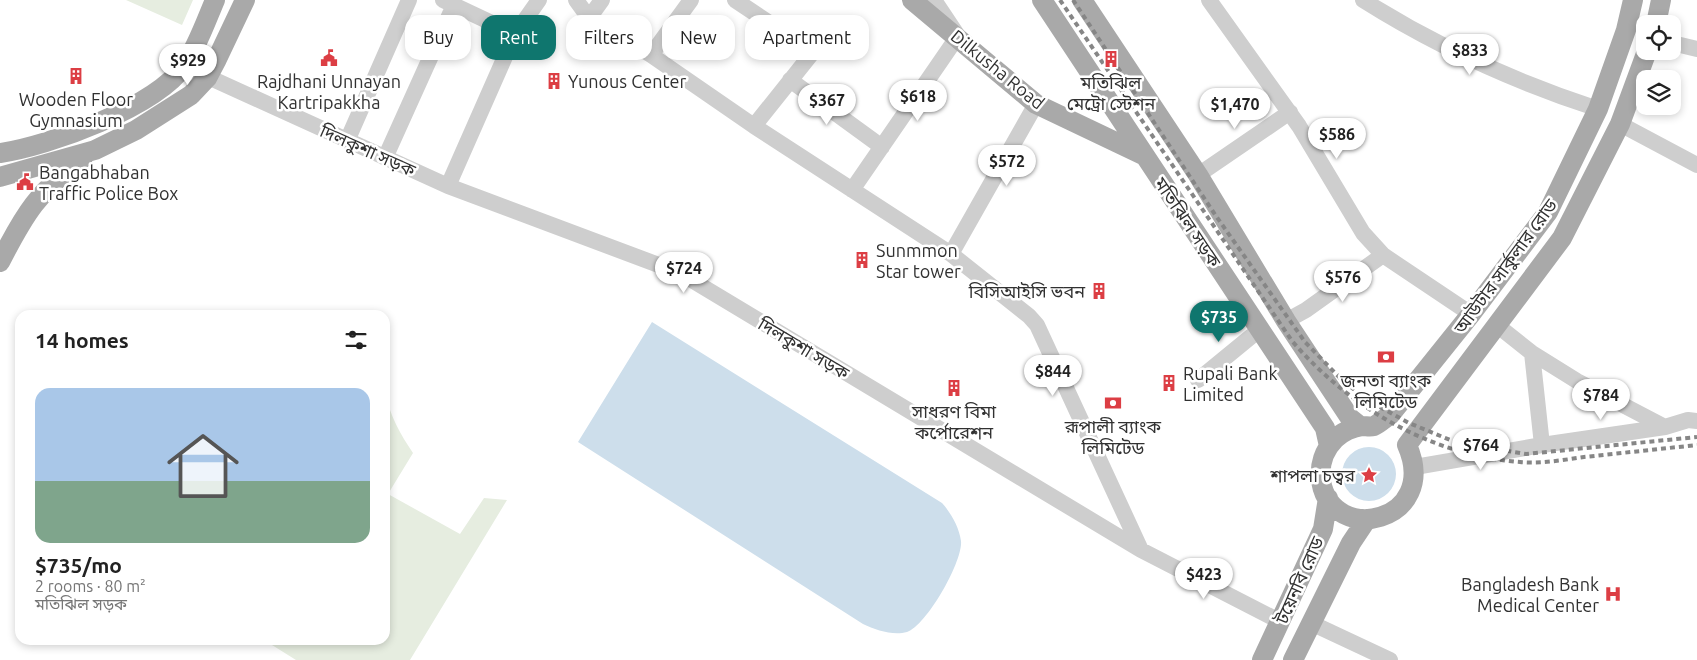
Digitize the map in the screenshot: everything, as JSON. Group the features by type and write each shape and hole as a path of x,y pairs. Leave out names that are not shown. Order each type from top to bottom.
{"main road":[{"path":"0,153 52,142 135,105 161,88 184,66 215,0"},
{"path":"0,262 34,202 55,179 95,150 136,130 173,108 191,95 207,78 245,0"},
{"name":"Dilkusha Road","path":"912,0 958,36 1036,104 1143,155"},
{"name":"মতিঝিল সড়ক","path":"1042,0 1325,428 1328,446"},
{"name":"মতিঝিল সড়ক","path":"1082,0 1198,175 1286,322 1350,418 1367,426"},
{"name":"আউটার সার্কুলার রোড","path":"1367,426 1390,415 1408,394 1548,212 1598,110 1626,30 1633,0"},
{"path":"1658,15 1661,0"},
{"name":"আউটার সার্কুলার রোড","path":"1415,467 1407,445 1498,326 1562,238 1620,124 1645,60"},
{"path":"161,88 173,108"},
{"path":"0,177 95,150"},
{"path":"1362,527 1337,508 1328,498 1322,486 1320,473 1322,460 1328,446 1347,430 1367,426"},
{"path":"1324,518 1362,527 1390,514 1401,506 1410,495 1415,467"},
{"name":"টয়েনবি রোড","path":"1262,660 1322,529 1328,498"},
{"name":"টয়েনবি রোড","path":"1293,660 1362,527"}],"street":[{"path":"347,141 409,0"},
{"path":"528,15 539,0"},
{"path":"576,0 587,15"},
{"path":"591,15 602,0"},
{"path":"652,54 691,0"},
{"path":"735,0 813,52 754,126"},
{"path":"852,190 958,36 934,0"},
{"path":"1208,0 1290,112 1363,233 1383,255 1471,314"},
{"path":"1363,0 1403,26 1502,74 1598,110"},
{"path":"385,158 448,3 481,18"},
{"path":"1681,45 1697,49"},
{"path":"652,56 754,126 951,254 1029,316 1037,325 1141,550"},
{"path":"448,186 504,60"},
{"name":"দিলকুশা সড়ক","path":"184,66 448,186 680,273 1141,550 1281,622"},
{"path":"790,80 882,147"},
{"path":"951,254 1036,104"},
{"path":"1198,175 1290,112"},
{"path":"1620,124 1697,165"},
{"path":"1286,322 1383,255"},
{"path":"1498,326 1532,353 1577,381 1665,427"},
{"path":"1198,380 1259,330"},
{"path":"1532,353 1542,445"},
{"path":"1415,467 1542,445 1665,427 1688,420 1697,421"},
{"path":"1311,623 1390,660"}],"shaded area":[{"path":"126,0 193,0 182,25"},
{"path":"390,409 396,424 413,453 390,491"},
{"path":"390,495 460,534 484,498 507,500 410,660 296,660 272,645 390,645"}],"water":[{"path":"652,322 942,503 956,525 961,541 960,550 950,577 942,591 924,618 915,627 907,632 890,633 863,624 578,442"},
{"name":"শাপলা চত্বর","path":"1369,447 1379,449 1388,455 1394,464 1396,474 1394,484 1388,493 1379,499 1369,501 1359,499 1350,493 1344,484 1342,474 1344,464 1350,455 1359,449"}],"railway":[{"path":"1060,0 1292,341 1339,387 1366,407 1394,424 1455,450 1487,458 1520,462 1552,461 1697,445"},
{"path":"1073,0 1216,216 1305,342 1341,379 1367,400 1409,423 1455,442 1526,454 1697,437"}],"place":[{"name":"Rajdhani Unnayan Kartripakkha","path":"329,58"},
{"name":"মতিঝিল মেট্রো স্টেশন","path":"1111,59"},
{"name":"Wooden Floor Gymnasium","path":"76,76"},
{"name":"Yunous Center","path":"554,81"},
{"name":"Bangabhaban Traffic Police Box","path":"25,182"},
{"name":"Sunmmon Star tower","path":"862,260"},
{"name":"বিসিআইসি ভবন","path":"1099,291"},
{"name":"জনতা ব্যাংক লিমিটেড","path":"1386,357"},
{"name":"Rupali Bank Limited","path":"1169,383"},
{"name":"সাধরণ বিমা কর্পোরেশন","path":"954,388"},
{"name":"রূপালী ব্যাংক লিমিটেড","path":"1113,403"},
{"name":"শাপলা চত্বর","path":"1369,475"},
{"name":"Bangladesh Bank Medical Center","path":"1613,594"}]}
